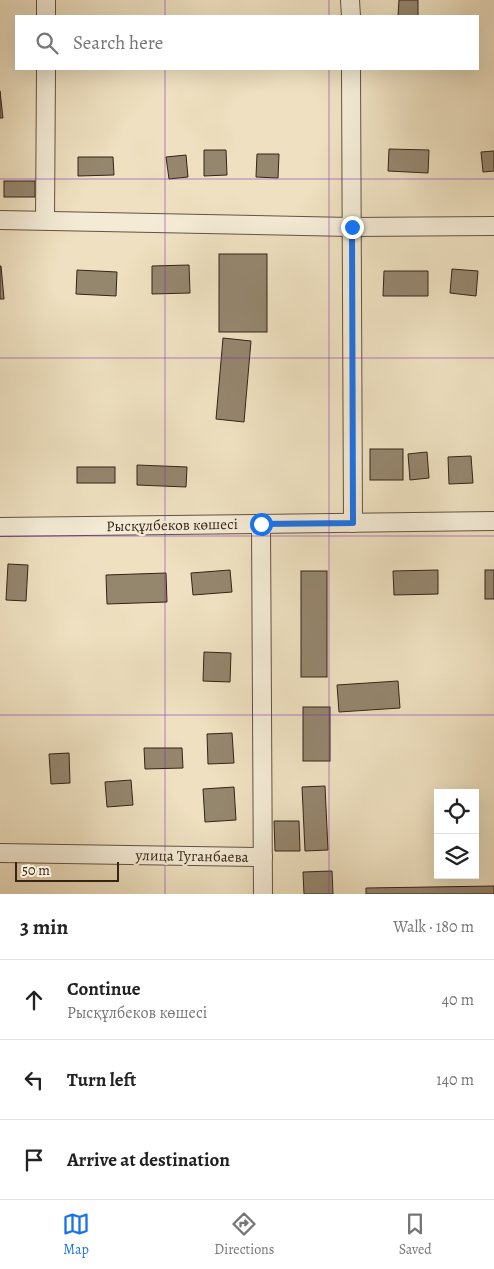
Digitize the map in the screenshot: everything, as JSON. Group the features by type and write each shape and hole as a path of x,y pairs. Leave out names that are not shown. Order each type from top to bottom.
{"street":[{"path":"46,0 46,15"},
{"path":"350,0 350,15"},
{"path":"45,220 46,70"},
{"path":"351,70 353,523"},
{"path":"0,220 352,227 494,226"},
{"name":"Рысқұлбеков көшесі","path":"0,527 494,521"},
{"path":"261,524 263,894"},
{"name":"улица Туганбаева","path":"0,853 263,857"}],"building":[{"path":"399,0 418,0 418,15 398,15"},
{"path":"0,91 3,118 0,118"},
{"path":"389,149 429,150 428,173 388,171"},
{"path":"204,150 226,150 227,175 204,176"},
{"path":"494,151 494,171 483,172 481,152"},
{"path":"257,154 279,154 278,178 256,177"},
{"path":"186,155 188,177 169,179 166,157"},
{"path":"78,157 113,157 114,175 78,176"},
{"path":"4,181 35,181 35,197 4,197"},
{"path":"219,254 267,254 267,332 219,332"},
{"path":"189,265 190,293 152,294 152,266"},
{"path":"1,266 4,299 0,299"},
{"path":"452,269 478,271 476,296 450,293"},
{"path":"77,270 117,272 116,296 76,294"},
{"path":"384,271 428,271 428,296 383,296"},
{"path":"223,338 251,341 244,422 216,419"},
{"path":"370,449 403,449 403,480 370,480"},
{"path":"427,452 429,478 410,480 408,454"},
{"path":"471,456 473,483 449,484 448,457"},
{"path":"137,465 187,467 186,487 137,485"},
{"path":"77,467 115,467 115,483 77,483"},
{"path":"8,564 28,565 26,601 6,600"},
{"path":"230,570 232,592 193,595 191,573"},
{"path":"438,570 438,594 394,595 393,571"},
{"path":"485,570 494,570 494,599 485,599"},
{"path":"301,571 327,571 327,677 301,677"},
{"path":"166,573 167,602 107,604 106,575"},
{"path":"204,652 231,653 230,682 203,681"},
{"path":"398,681 400,708 339,712 337,685"},
{"path":"303,707 330,707 330,761 303,761"},
{"path":"232,733 234,763 208,764 207,734"},
{"path":"144,748 182,748 183,768 145,769"},
{"path":"69,753 70,783 51,784 49,754"},
{"path":"131,780 133,805 107,807 105,782"},
{"path":"325,786 328,850 305,851 302,787"},
{"path":"234,787 236,820 205,822 203,789"},
{"path":"274,821 299,821 300,851 275,851"},
{"path":"332,871 333,894 304,894 303,872"},
{"path":"494,886 494,894 366,894 366,888"}],"route":[{"path":"261,524 353,523 352,227"}]}
